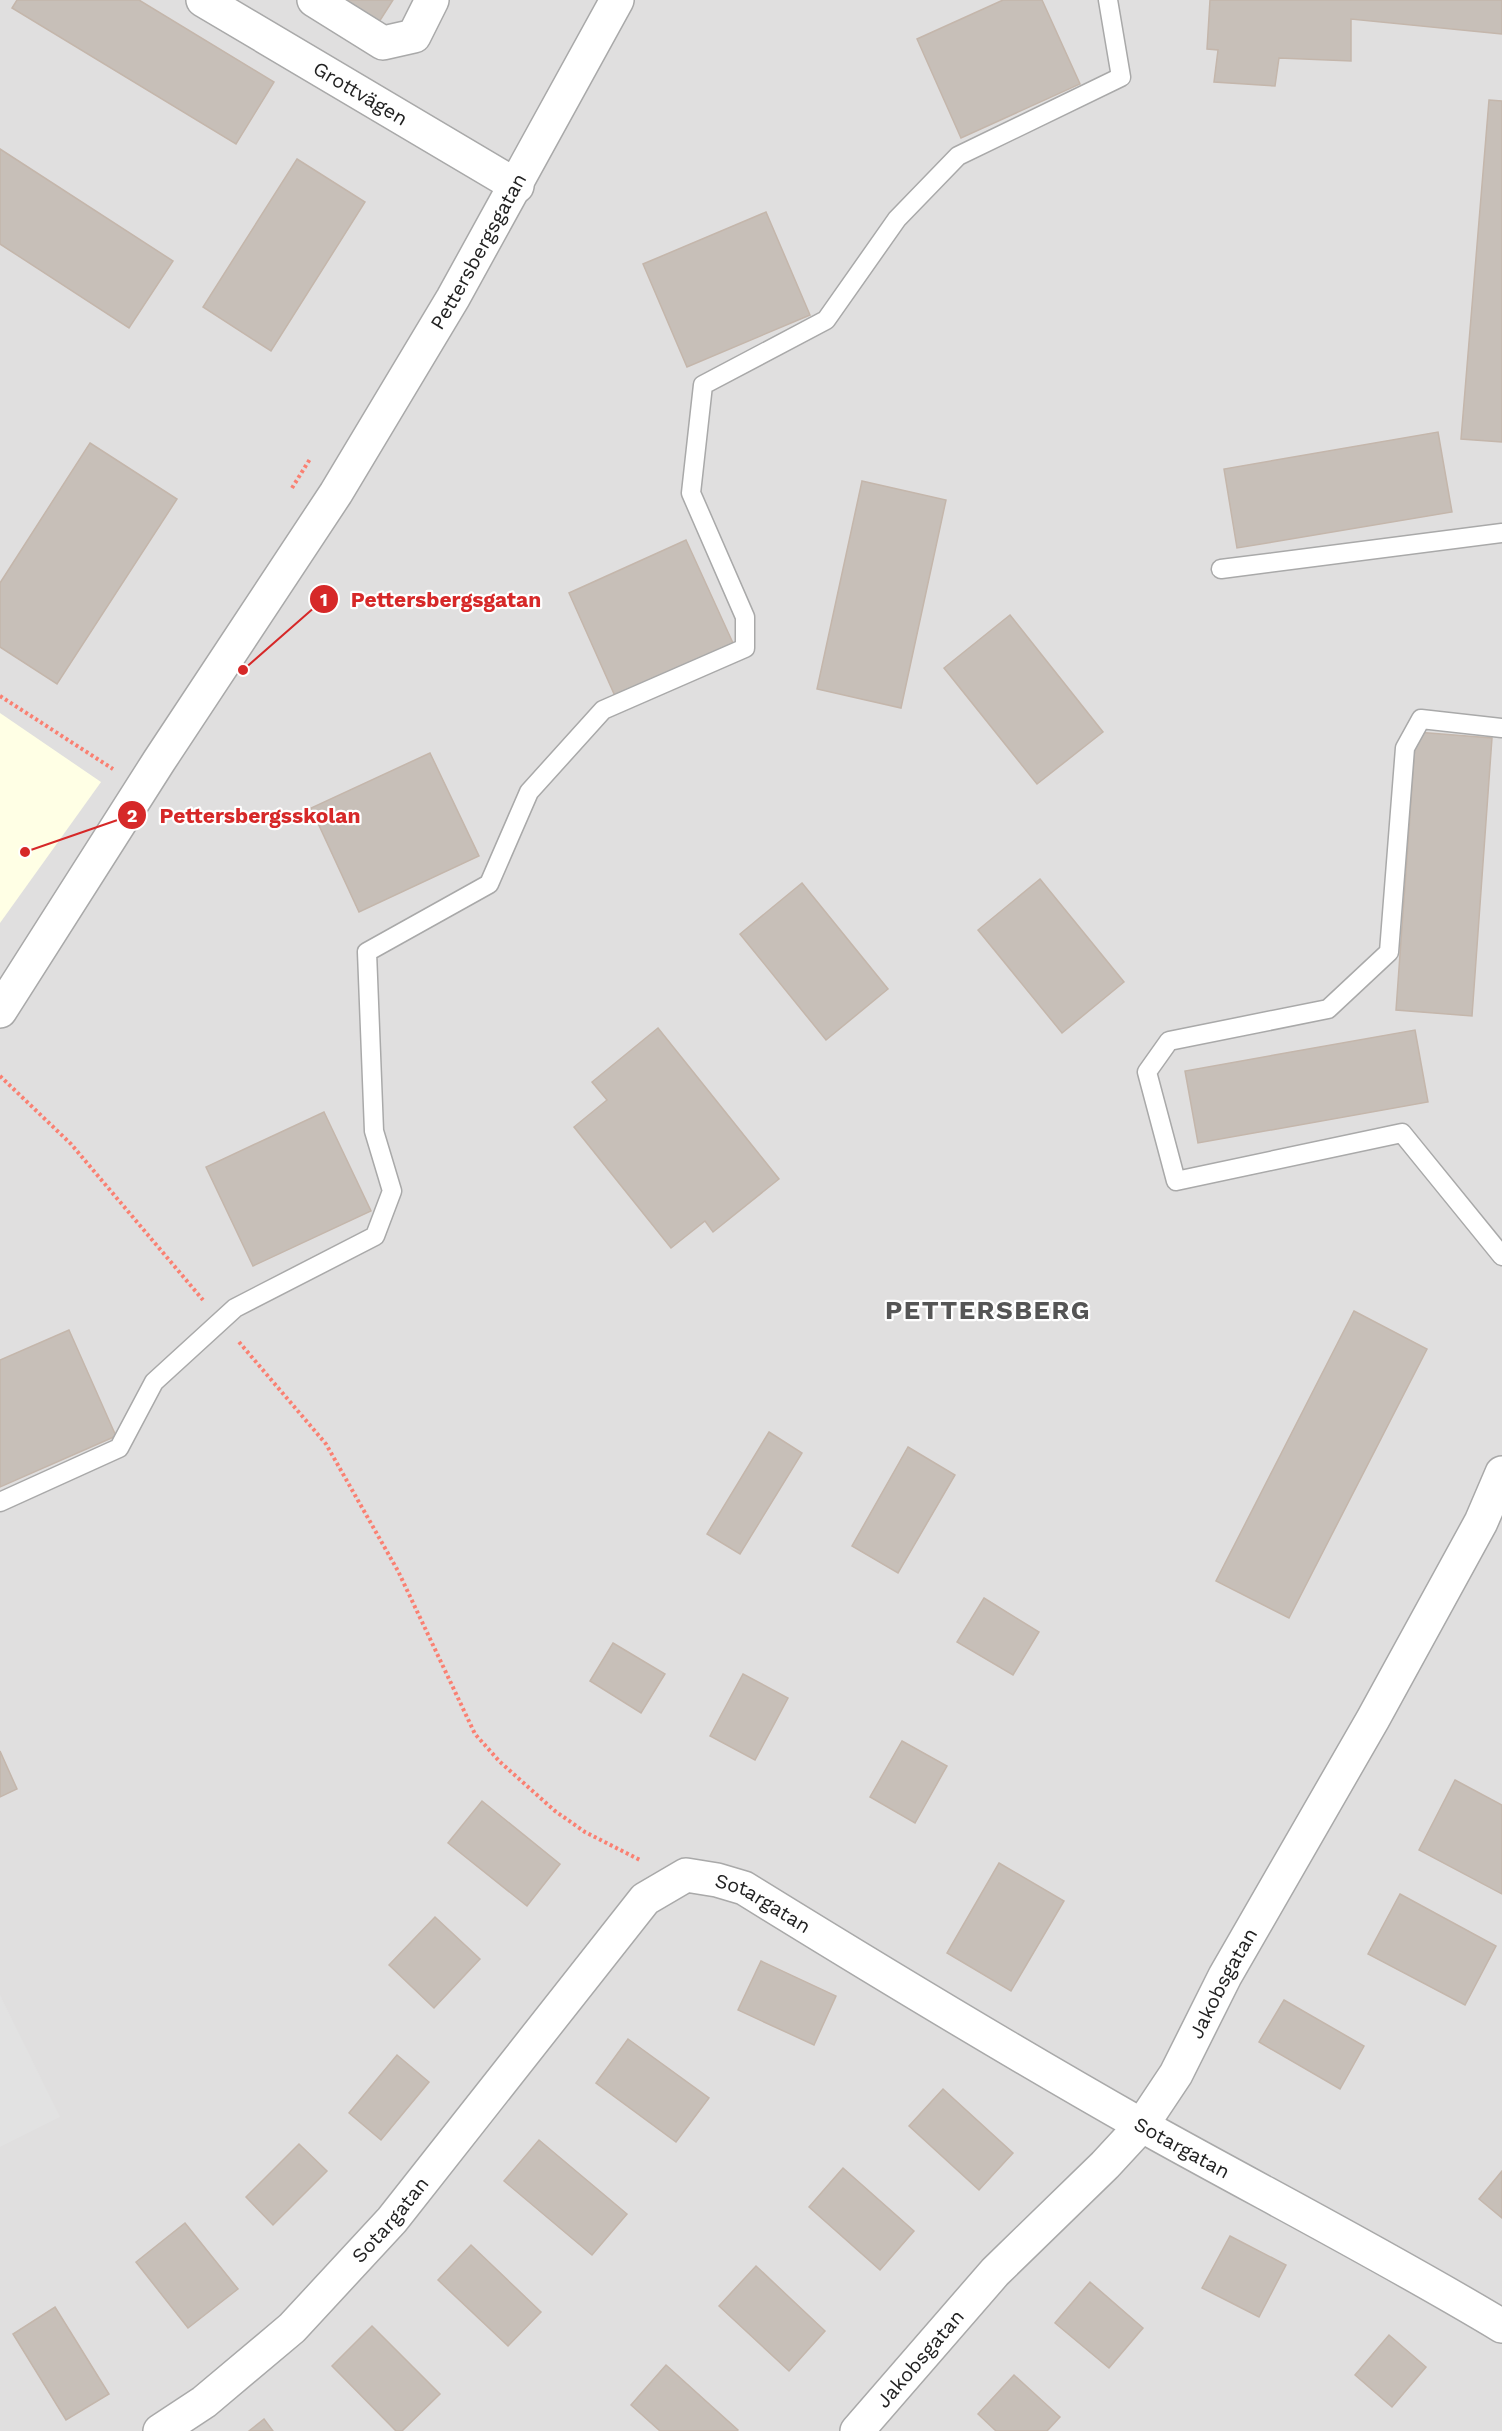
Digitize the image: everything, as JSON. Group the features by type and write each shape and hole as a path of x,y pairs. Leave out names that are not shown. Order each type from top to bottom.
{"street":[{"name":"Grottvägen","path":"203,0 517,186"},
{"path":"314,0 383,43 414,36 432,0"},
{"name":"Pettersbergsgatan","path":"0,1011 159,761 336,493 517,186 617,0"},
{"name":"Jakobsgatan","path":"857,2431 995,2272 1105,2165 1142,2125 1176,2074 1225,1976 1373,1719 1481,1522 1502,1473"},
{"name":"Sotargatan","path":"160,2431 204,2402 292,2328 392,2220 645,1899 687,1875 744,1888 932,2004 1142,2125 1502,2326"}],"lane":[{"path":"0,1502 119,1449 154,1382 235,1308 375,1236 392,1191 374,1131 366,952 489,884 529,792 603,710 745,648 745,616 692,494 703,385 826,321 897,219 958,156 1121,77 1108,0"},
{"path":"1221,569 1502,532"},
{"path":"1502,728 1421,719 1405,748 1389,952 1328,1009 1169,1041 1147,1072 1176,1181 1402,1133 1502,1256"}],"path":[{"path":"286,497 311,457"},
{"path":"0,696 114,769 120,759"},
{"path":"0,1076 71,1144 326,1444 398,1571 475,1734 526,1788 570,1822 643,1862 687,1875"}],"shaded area":[{"path":"0,0 1502,0 1502,2431 0,2431"},
{"path":"0,713 101,782 0,923"},
{"path":"0,1995 60,2117 0,2147"}],"building":[{"path":"17,0 139,0 274,82 236,144 12,8"},
{"path":"344,0 393,0 379,22"},
{"path":"1003,0 1042,0 1080,84 961,138 917,39"},
{"path":"1210,0 1502,0 1502,34 1351,19 1351,61 1279,58 1275,86 1214,82 1218,50 1207,49"},
{"path":"1489,100 1502,101 1502,442 1461,439"},
{"path":"0,149 173,261 129,328 0,244"},
{"path":"297,159 365,202 271,351 203,307"},
{"path":"766,212 810,315 687,367 643,264"},
{"path":"1438,432 1452,512 1237,548 1224,469"},
{"path":"90,443 177,499 57,684 0,647 0,583"},
{"path":"862,481 946,500 901,708 817,689"},
{"path":"686,540 733,643 615,696 569,593"},
{"path":"1010,615 1103,732 1037,784 944,668"},
{"path":"1416,732 1492,738 1472,1016 1396,1010"},
{"path":"430,753 479,856 359,912 311,808"},
{"path":"1040,879 1124,982 1062,1033 978,930"},
{"path":"802,883 888,989 826,1040 740,934"},
{"path":"658,1028 779,1179 713,1232 705,1221 671,1248 574,1127 607,1100 592,1082"},
{"path":"1415,1030 1428,1102 1198,1143 1185,1071"},
{"path":"324,1112 371,1211 253,1266 206,1167"},
{"path":"1354,1311 1427,1349 1289,1618 1216,1581"},
{"path":"69,1330 116,1436 0,1487 0,1360"},
{"path":"769,1432 802,1453 740,1554 707,1534"},
{"path":"908,1447 955,1475 898,1573 852,1546"},
{"path":"984,1598 1039,1632 1013,1675 957,1642"},
{"path":"613,1643 665,1674 641,1713 590,1681"},
{"path":"743,1674 788,1698 755,1760 710,1736"},
{"path":"902,1741 947,1766 915,1823 870,1797"},
{"path":"0,1751 17,1789 0,1797"},
{"path":"1455,1780 1502,1805 1502,1894 1419,1850"},
{"path":"482,1801 560,1864 527,1906 448,1843"},
{"path":"999,1863 1064,1901 1011,1991 947,1953"},
{"path":"1400,1894 1496,1946 1465,2005 1368,1954"},
{"path":"435,1917 480,1959 434,2008 389,1965"},
{"path":"761,1961 836,1996 814,2045 738,2010"},
{"path":"1284,2000 1364,2046 1340,2089 1259,2042"},
{"path":"628,2039 709,2098 676,2142 596,2083"},
{"path":"397,2055 429,2082 381,2140 349,2113"},
{"path":"943,2089 1013,2153 979,2190 909,2126"},
{"path":"539,2140 627,2214 592,2255 504,2181"},
{"path":"299,2144 327,2171 273,2225 246,2197"},
{"path":"843,2168 914,2231 880,2270 809,2207"},
{"path":"1502,2171 1502,2218 1479,2199"},
{"path":"185,2223 238,2289 188,2328 136,2262"},
{"path":"1230,2236 1286,2265 1259,2317 1202,2288"},
{"path":"471,2245 541,2312 508,2346 438,2280"},
{"path":"756,2266 825,2331 789,2371 719,2306"},
{"path":"1090,2282 1143,2328 1109,2368 1055,2323"},
{"path":"55,2307 109,2394 66,2420 13,2334"},
{"path":"372,2326 440,2394 402,2431 396,2431 332,2366"},
{"path":"1389,2335 1426,2367 1392,2407 1355,2375"},
{"path":"666,2365 738,2430 660,2431 631,2405"},
{"path":"1014,2375 1060,2417 1047,2431 996,2431 978,2414"},
{"path":"264,2419 273,2431 249,2431"}],"place":[{"name":"Pettersbergsgatan","path":"243,670"},
{"name":"Pettersbergsskolan","path":"25,852"}],"district":[{"name":"PETTERSBERG","path":"988,1310"}]}
